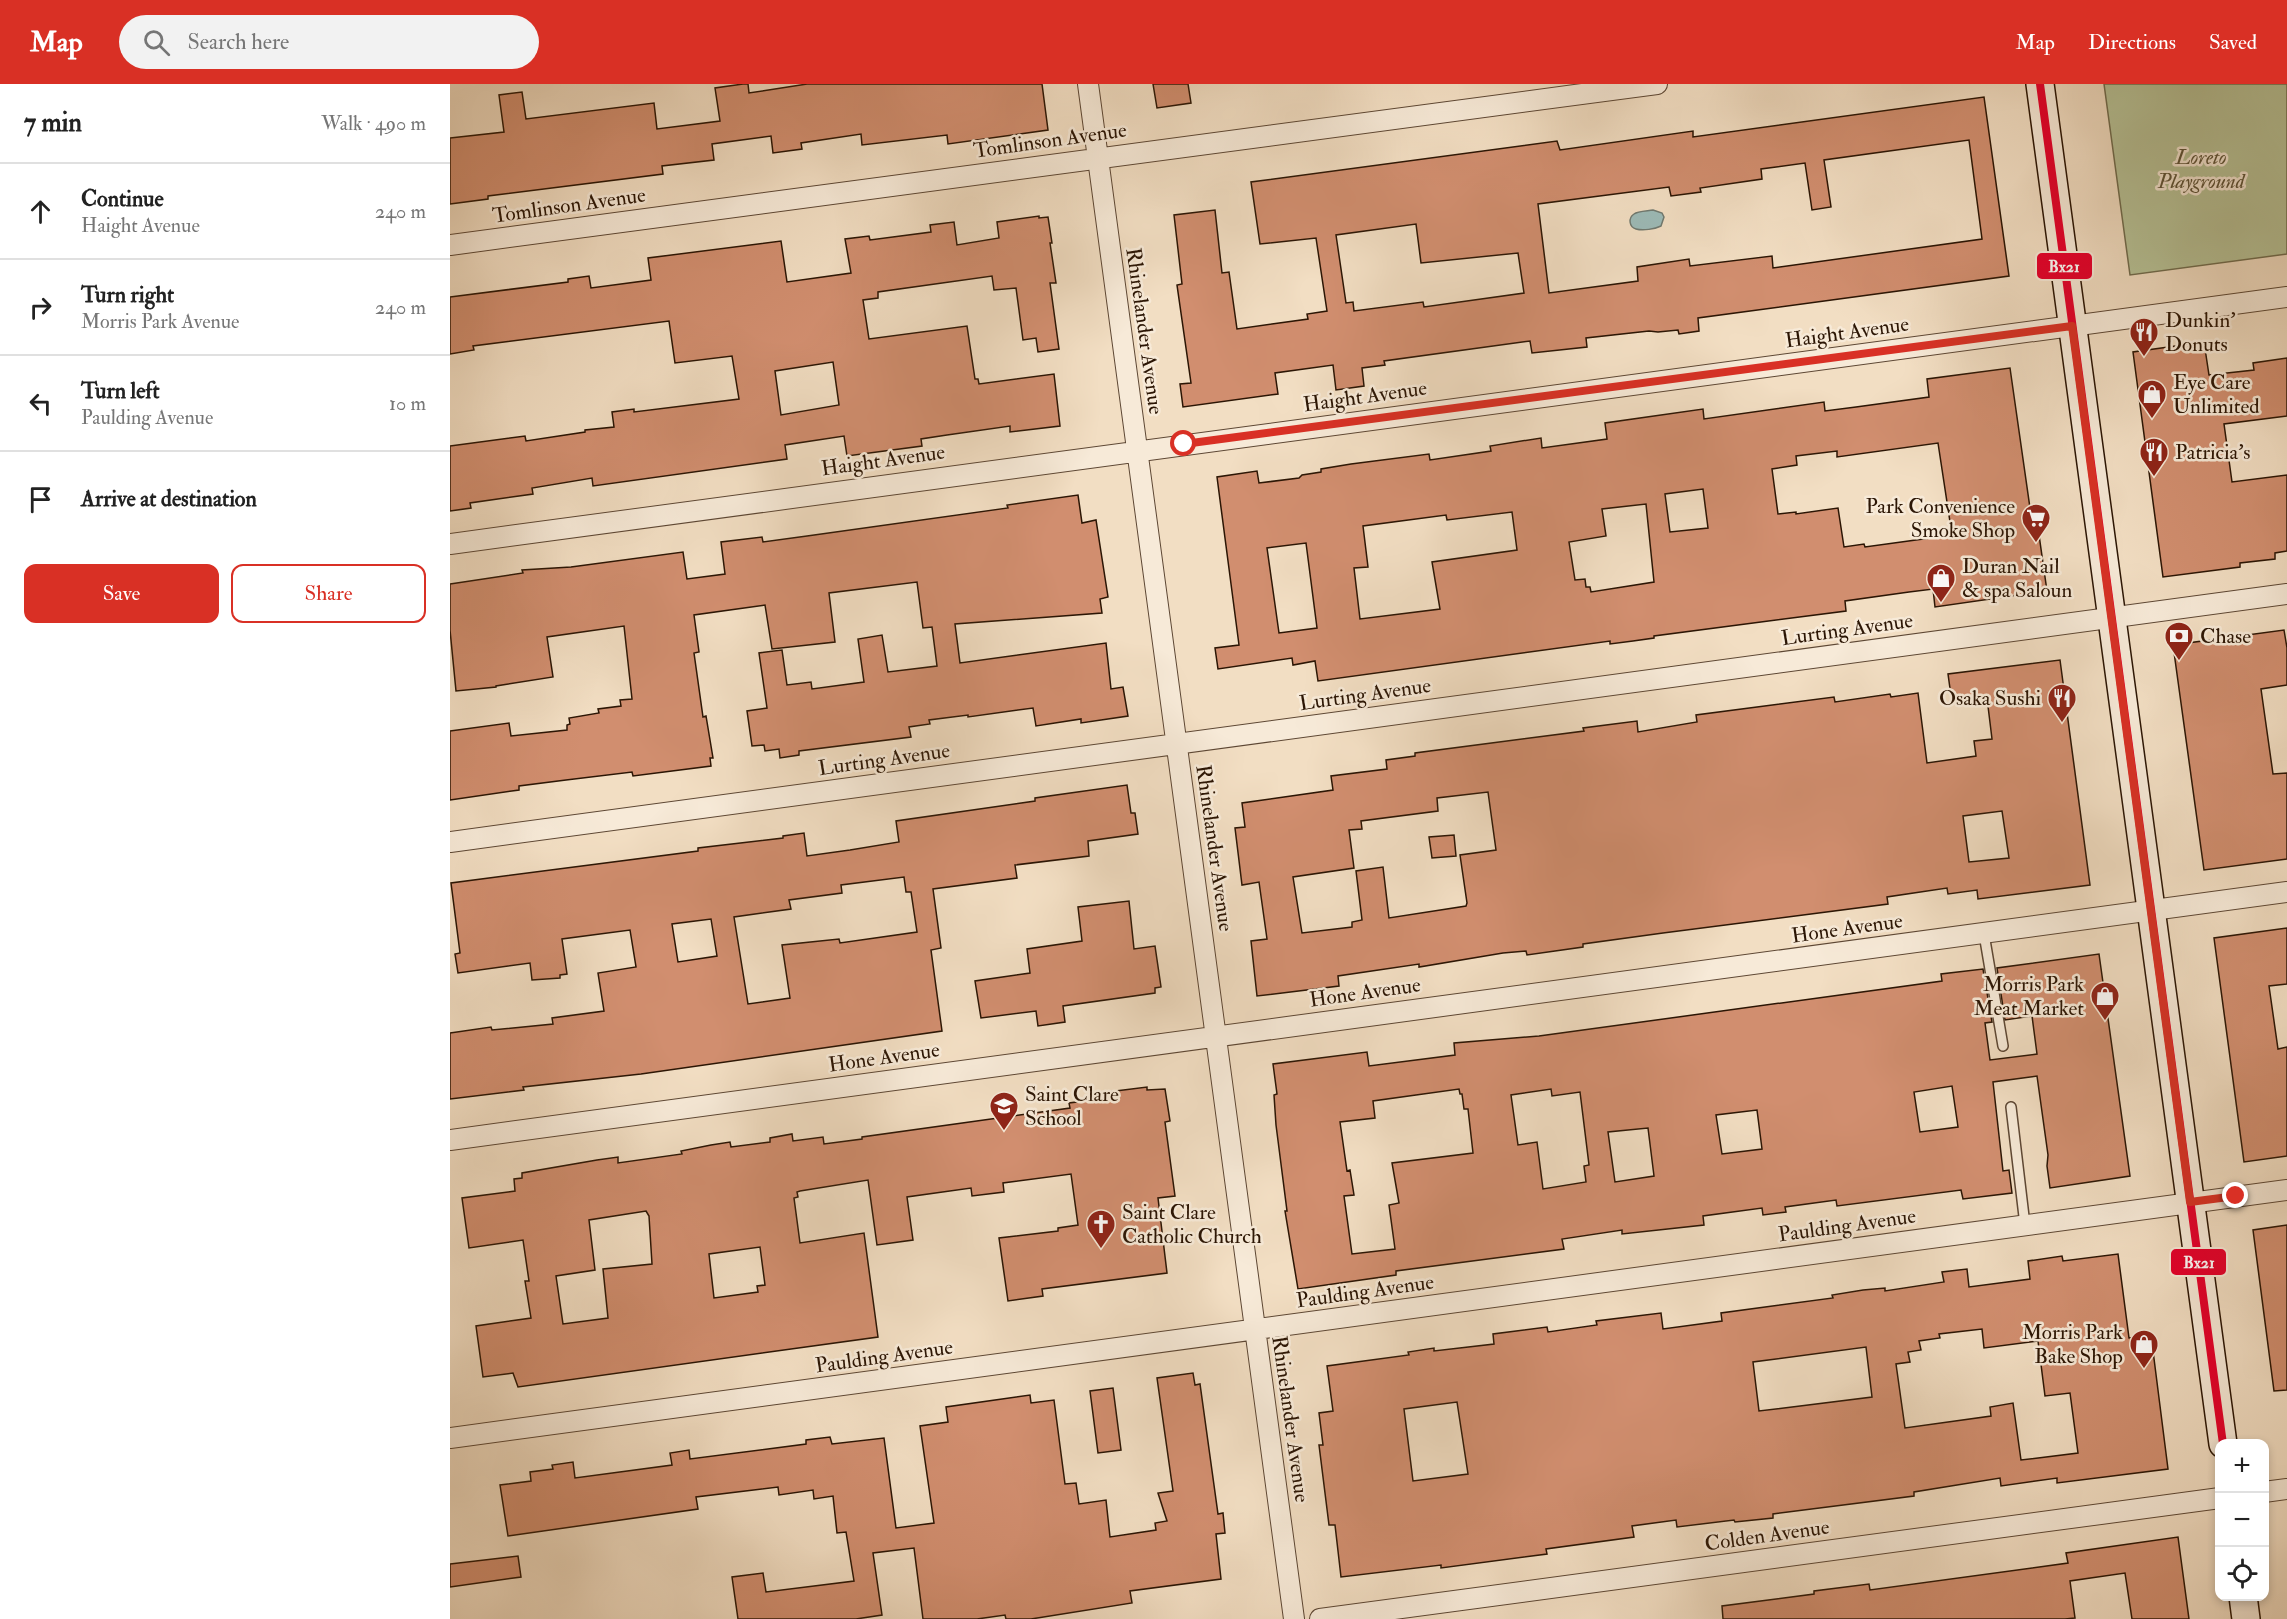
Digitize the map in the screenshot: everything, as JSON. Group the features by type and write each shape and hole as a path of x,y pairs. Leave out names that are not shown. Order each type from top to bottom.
{"main road":[{"path":"2040,84 2222,1439"},
{"path":"2245,1601 2247,1619"}],"street":[{"name":"Rhinelander Avenue","path":"1088,84 1294,1619"},
{"name":"Tomlinson Avenue","path":"450,245 1657,84"},
{"name":"Haight Avenue","path":"450,544 2287,297"},
{"name":"Lurting Avenue","path":"450,842 2287,594"},
{"name":"Hone Avenue","path":"450,1140 2287,892"},
{"name":"Paulding Avenue","path":"450,1438 2287,1190"},
{"path":"2269,1491 2287,1489"},
{"name":"Colden Avenue","path":"1320,1619 2215,1499"}],"lane":[{"path":"1984,934 2003,1046"},
{"path":"2012,1107 2025,1225"}],"green space":[{"name":"Loreto Playground","path":"2104,84 2287,84 2287,254 2130,275"}],"water":[{"path":"1653,210 1662,213 1664,217 1661,226 1642,230 1632,226 1630,220 1634,214"}],"building":[{"path":"748,84 749,93 807,84 1042,84 1048,130 948,144 947,135 862,145 861,134 801,143 802,149 773,153 771,136 712,144 714,160 662,166 663,174 488,196 488,199 450,204 450,138 504,132 499,95 522,92 526,119 654,103 657,129 720,121 715,88"},
{"path":"1153,84 1188,84 1191,103 1157,108"},
{"path":"1984,97 2009,276 1698,318 1699,331 1679,334 1678,330 1649,331 1586,338 1587,347 1532,353 1530,341 1384,361 1385,365 1362,368 1364,386 1336,390 1333,365 1275,373 1278,394 1183,407 1180,384 1191,383 1177,285 1182,284 1174,215 1215,210 1222,273 1229,272 1237,329 1308,319 1307,314 1327,311 1316,238 1260,244 1251,182 1557,141 1560,150 1693,131 1693,137","holes":["1969,140 1982,239 1773,268 1772,256 1690,266 1689,259 1637,267 1638,281 1549,293 1538,204 1669,187 1671,196 1701,192 1700,188 1762,179 1761,169 1805,163 1812,210 1831,207 1824,160","1416,224 1421,263 1518,253 1524,293 1424,307 1423,302 1354,311 1353,302 1346,303 1336,235"]},
{"path":"1039,216 1039,218 1048,217 1056,283 1050,283 1059,349 1038,352 1036,338 1023,340 1016,288 994,290 992,276 878,292 878,298 863,300 869,339 967,326 975,379 978,379 979,384 1054,374 1060,426 1010,432 1010,426 921,439 922,446 847,456 844,436 785,445 787,459 593,486 592,478 532,488 533,494 470,503 471,508 450,511 450,446 525,436 526,441 585,432 585,430 614,427 612,412 634,409 634,412 739,399 732,356 675,363 669,321 473,346 474,350 450,354 450,297 568,282 568,279 589,276 591,288 651,280 648,258 781,241 787,282 851,273 845,239 869,236 870,240 931,232 930,225 954,222 957,245 999,238 997,222","holes":["833,362 839,405 781,415 775,371"]},
{"path":"2204,342 2209,375 2254,370 2253,363 2287,358 2287,416 2224,424 2232,482 2287,475 2287,551 2275,553 2275,559 2240,563 2240,567 2163,577 2133,352"},
{"path":"2010,368 2034,536 2039,535 2047,591 1935,607 1933,589 1845,601 1846,611 1318,681 1315,661 1293,665 1292,658 1218,669 1215,648 1239,645 1217,477 1257,471 1259,483 1299,478 1302,475 1321,472 1321,469 1351,464 1429,454 1430,460 1491,451 1490,446 1541,438 1542,448 1607,439 1605,423 1703,409 1704,419 1824,402 1825,411 1929,397 1927,379","holes":["1938,443 1952,535 1865,547 1864,544 1844,547 1838,508 1778,514 1772,469 1797,465 1796,456 1837,451 1837,457","1703,489 1708,528 1670,532 1665,494","1646,504 1654,582 1591,592 1590,587 1586,587 1585,579 1575,580 1569,542 1606,536 1602,509","1512,512 1517,550 1432,562 1440,609 1360,619 1354,568 1368,567 1363,526 1446,515 1447,520","1306,543 1317,628 1279,633 1267,548"]},
{"path":"1078,495 1082,523 1096,520 1108,597 1100,599 1102,613 955,624 960,663 1106,643 1111,689 1123,687 1128,716 1081,723 1081,719 1036,726 1033,708 929,720 930,724 909,727 911,737 799,751 799,755 780,758 779,749 765,751 764,745 752,746 747,711 767,708 759,653 782,650 787,685 811,682 812,689 864,682 858,639 882,635 888,672 937,666 932,627 923,628 917,582 829,593 835,642 772,649 765,605 694,615 699,652 694,653 703,717 706,716 713,758 710,758 711,766 633,776 632,772 519,786 519,790 450,800 450,731 509,723 511,736 567,730 567,725 570,724 569,718 599,713 598,709 621,706 620,700 632,699 624,626 547,637 553,677 456,691 450,630 450,584 523,573 522,570 571,567 683,552 687,579 725,574 721,542 762,537 763,542 1008,508 1007,505"},
{"path":"2284,630 2287,648 2287,685 2261,689 2273,774 2287,773 2287,859 2204,870 2173,645"},
{"path":"2060,660 2090,885 1978,899 1977,890 1948,894 1947,888 1887,897 1888,904 1583,944 1583,947 1527,955 1526,951 1503,953 1419,967 1419,964 1338,976 1339,986 1257,996 1251,941 1267,939 1259,882 1242,885 1235,828 1245,827 1242,803 1333,790 1331,776 1387,769 1386,760 1415,756 1415,753 1584,731 1583,728 1637,721 1638,732 1697,722 1696,715 1834,697 1835,702 1890,694 1891,697 1918,693 1927,763 1976,756 1974,741 1992,739 1987,698 1952,703 1948,674","holes":["1488,792 1496,850 1460,855 1466,906 1389,918 1383,867 1356,871 1362,920 1352,922 1352,927 1302,933 1293,877 1354,868 1349,830 1362,829 1361,821 1438,811 1437,798","2002,811 2009,858 1969,862 1963,816"]},
{"path":"1127,785 1131,813 1135,813 1138,834 1088,841 1089,856 1015,865 1017,878 933,889 941,948 931,950 942,1031 641,1074 523,1087 524,1090 450,1099 450,1033 491,1027 492,1030 553,1024 552,1018 604,1011 598,973 636,967 630,930 562,939 567,974 560,975 560,978 532,980 530,963 458,973 455,954 460,953 451,883 698,851 698,848 783,838 783,836 804,833 807,856 850,850 899,842 896,821 1035,801 1035,798","holes":["904,877 906,892 911,892 917,932 840,943 839,939 782,945 790,998 748,1004 734,917 791,909 789,900 842,893 841,885","711,919 717,956 678,962 672,924"]},
{"path":"1454,835 1456,856 1432,858 1429,837"},
{"path":"1129,901 1134,949 1155,946 1161,987 1155,988 1155,993 1063,1006 1065,1022 1038,1026 1036,1011 981,1018 975,981 1030,973 1027,949 1082,941 1078,907"},
{"path":"2287,928 2287,984 2269,986 2278,1049 2287,1047 2287,1156 2244,1162 2214,938"},
{"path":"2099,954 2130,1176 2050,1188 2048,1155 2037,1076 1993,1082 2003,1171 2009,1170 2012,1193 1963,1199 1961,1190 1837,1206 1836,1200 1785,1207 1786,1212 1763,1215 1762,1208 1703,1216 1704,1225 1622,1234 1622,1230 1562,1239 1564,1249 1396,1271 1396,1275 1298,1289 1285,1211 1287,1211 1276,1125 1274,1095 1277,1094 1273,1064 1367,1052 1369,1066 1455,1055 1454,1043 1539,1036 1942,981 1941,974 1983,969 1992,1022 1985,1023 1990,1060 2037,1054 2032,1016 2005,1020 1997,968","holes":["1952,1086 1958,1127 1920,1132 1914,1092","1459,1089 1464,1109 1468,1109 1473,1153 1392,1163 1399,1203 1389,1205 1395,1249 1352,1254 1344,1196 1354,1195 1350,1170 1347,1171 1340,1122 1375,1118 1373,1101","1551,1089 1552,1096 1580,1092 1589,1165 1584,1166 1586,1182 1543,1189 1537,1142 1518,1145 1511,1095","1757,1110 1762,1149 1722,1154 1716,1115","1648,1128 1654,1176 1615,1182 1608,1132"]},
{"path":"1147,1087 1147,1090 1165,1089 1170,1121 1165,1122 1175,1196 1158,1198 1167,1273 1042,1289 1043,1296 1008,1301 999,1238 1058,1231 1058,1228 1078,1225 1071,1174 1003,1183 1004,1192 972,1196 971,1188 907,1197 913,1240 877,1245 868,1180 800,1191 797,1192 798,1197 794,1198 800,1243 864,1233 878,1337 518,1387 513,1373 483,1377 476,1326 531,1318 525,1281 529,1281 523,1240 469,1248 462,1198 515,1191 514,1179 522,1178 522,1173 597,1160 618,1157 618,1163 682,1154 681,1151 730,1142 731,1147 770,1142 770,1138 792,1134 793,1141 823,1137 824,1144 862,1139 862,1137 1070,1108 1069,1103 1101,1099 1100,1093","holes":["646,1211 649,1216 652,1264 603,1269 608,1318 563,1324 556,1276 595,1270 589,1220","760,1247 765,1285 757,1286 758,1292 714,1298 709,1254"]},
{"path":"2287,1225 2287,1390 2274,1391 2253,1230"},
{"path":"2118,1254 2129,1338 2151,1335 2168,1469 2057,1483 2057,1478 2001,1486 2000,1478 1914,1492 1914,1496 1773,1514 1773,1518 1677,1527 1676,1520 1632,1526 1634,1537 1546,1549 1547,1554 1441,1568 1441,1565 1341,1577 1335,1525 1329,1525 1319,1445 1323,1445 1319,1413 1333,1411 1327,1366 1409,1355 1408,1352 1434,1348 1434,1351 1494,1344 1493,1334 1547,1327 1548,1332 1597,1325 1596,1321 1661,1313 1663,1329 1722,1321 1721,1313 1833,1298 1832,1295 1863,1290 1885,1288 1885,1291 1944,1282 1942,1272 1967,1269 1969,1287 2030,1279 2028,1261 2062,1256 2063,1261","holes":["1982,1329 1984,1348 2038,1341 2045,1396 2070,1393 2078,1453 2021,1460 2013,1403 1990,1407 1991,1416 1905,1428 1896,1364 1910,1362 1908,1352 1921,1350 1919,1341 1940,1338 1939,1334","1866,1347 1872,1397 1759,1411 1753,1362","1457,1402 1468,1474 1413,1481 1404,1409"]},
{"path":"1193,1373 1195,1385 1200,1384 1218,1514 1223,1513 1225,1533 1216,1534 1221,1579 1130,1591 1132,1603 1031,1619 1006,1619 1005,1615 977,1619 923,1619 914,1548 873,1553 882,1615 856,1619 738,1619 732,1577 763,1573 766,1592 854,1581 846,1532 837,1533 833,1496 814,1499 813,1490 779,1495 778,1487 696,1497 698,1509 508,1536 500,1485 531,1481 530,1472 553,1469 552,1465 573,1462 575,1478 672,1465 670,1453 689,1450 690,1459 806,1444 806,1440 830,1437 832,1444 884,1438 896,1528 934,1523 920,1426 948,1422 946,1407 1030,1395 1031,1403 1054,1400 1065,1484 1076,1483 1079,1504 1106,1500 1110,1537 1156,1530 1155,1523 1167,1521 1158,1493 1173,1491 1157,1378"},
{"path":"1113,1388 1121,1450 1098,1453 1090,1391"},
{"path":"2178,1537 2189,1619 2132,1619 2125,1573 2070,1581 2075,1618 1723,1619 1722,1606 1869,1584 1870,1590 2068,1563 2066,1553"},
{"path":"518,1556 521,1577 450,1587 450,1564"}],"transit line":[{"name":"Bx21","path":"2040,84 2222,1439"}],"place":[{"name":"Dunkin' Donuts","path":"2144,358"},
{"name":"Eye Care Unlimited","path":"2152,420"},
{"name":"Patricia's","path":"2154,478"},
{"name":"Park Convenience Smoke Shop","path":"2036,544"},
{"name":"Duran Nail & spa Saloun","path":"1941,604"},
{"name":"Chase","path":"2179,662"},
{"name":"Osaka Sushi","path":"2062,724"},
{"name":"Morris Park Meat Market","path":"2105,1022"},
{"name":"Saint Clare School","path":"1004,1132"},
{"name":"Saint Clare Catholic Church","path":"1101,1250"},
{"name":"Morris Park Bake Shop","path":"2144,1370"}],"route":[{"path":"1184,444 2072,326 2190,1202 2236,1196"}]}
